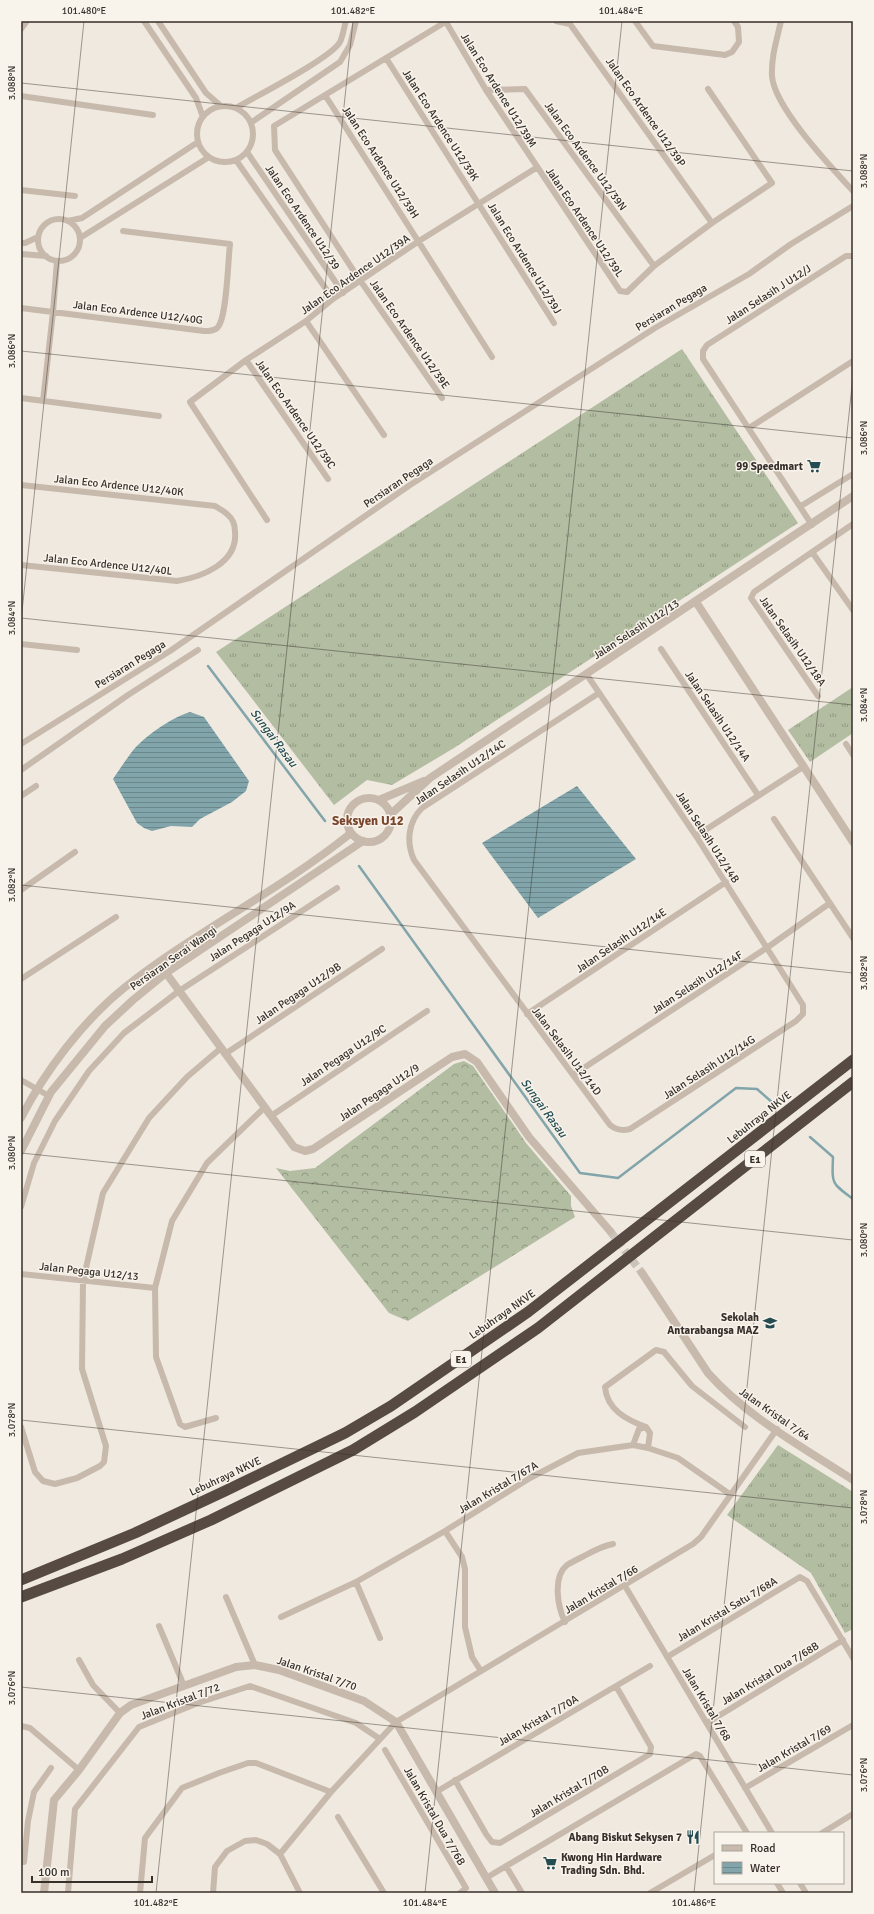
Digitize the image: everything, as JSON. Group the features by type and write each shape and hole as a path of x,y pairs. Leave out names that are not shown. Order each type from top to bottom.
{"highway":[{"name":"Lebuhraya NKVE","path":"21,1580 135,1533 211,1498 345,1433 391,1406 528,1312 853,1060"},
{"name":"E1","path":"21,1597 122,1559 211,1520 353,1450 415,1412 538,1328 853,1082"}],"street":[{"path":"21,29 27,21"},
{"path":"144,21 196,98 203,117"},
{"path":"158,21 206,93 221,106"},
{"path":"236,108 312,65 329,52 340,42 346,21"},
{"path":"252,122 340,62 350,45 356,21"},
{"path":"325,95 446,21"},
{"name":"Jalan Eco Ardence U12/39M","path":"446,21 486,90 536,168"},
{"name":"Jalan Eco Ardence U12/39P","path":"556,21 570,24 712,223"},
{"path":"635,21 653,46 725,55 732,52 739,42 738,27 734,21"},
{"path":"781,21 773,54 772,77 777,92 793,119 853,191"},
{"name":"Jalan Eco Ardence U12/39K","path":"386,58 479,203"},
{"name":"Jalan Eco Ardence U12/39N","path":"486,90 525,89 654,266"},
{"path":"654,266 712,223 772,183 708,89"},
{"name":"Jalan Eco Ardence U12/39E","path":"325,95 274,126 275,150 361,281 442,398"},
{"name":"Jalan Eco Ardence U12/39H","path":"325,95 492,357"},
{"path":"21,96 153,115"},
{"path":"221,106 236,108 244,112 252,122 253,140 247,152 236,160 227,162 217,161 209,157 202,150 198,142 198,129 203,117 209,110 221,106"},
{"path":"46,256 39,248 38,237 43,227 47,223 57,220 68,221 82,218 198,142"},
{"name":"Jalan Eco Ardence U12/39","path":"247,152 343,293"},
{"path":"80,238 209,157"},
{"name":"Jalan Eco Ardence U12/39","path":"236,160 333,299"},
{"name":"Jalan Eco Ardence U12/39A","path":"267,520 190,402 246,360 306,321 333,299 419,241 536,168"},
{"name":"Jalan Eco Ardence U12/39L","path":"536,168 620,291 627,292 654,266"},
{"path":"21,190 75,196"},
{"name":"Jalan Eco Ardence U12/39J","path":"479,203 554,323"},
{"name":"Persiaran Pegaga","path":"21,744 170,651 416,481 655,328 749,274 791,244 853,206"},
{"path":"21,254 46,256 57,261 66,260 75,254 78,249 80,238 76,228 68,221"},
{"name":"Jalan Eco Ardence U12/40G","path":"21,308 204,331 214,330 218,327 223,314 230,244 123,231"},
{"path":"21,243 25,243 38,237"},
{"name":"Jalan Selasih J U12/J","path":"749,428 703,359 703,351 707,345 850,256"},
{"path":"43,401 57,261"},
{"path":"306,321 384,435"},
{"name":"Jalan Eco Ardence U12/39C","path":"246,360 328,479"},
{"path":"812,524 749,428 853,361"},
{"path":"21,398 158,416"},
{"path":"801,506 853,474"},
{"name":"Jalan Eco Ardence U12/40K","path":"21,486 215,506 229,516 235,526 236,538 234,548 228,557 205,573 194,578"},
{"name":"Jalan Selasih U12/13","path":"391,814 430,778 587,675 853,496"},
{"path":"853,524 812,552 853,610"},
{"name":"Jalan Selasih U12/18A","path":"812,552 754,592 751,598 818,696"},
{"name":"Jalan Eco Ardence U12/40L","path":"21,565 177,581 194,578"},
{"path":"696,602 853,842"},
{"path":"21,644 77,650"},
{"name":"Jalan Selasih U12/14A","path":"661,649 758,795"},
{"path":"21,770 128,695 198,650"},
{"name":"Jalan Selasih U12/14B","path":"587,675 696,836 802,1000 803,1014"},
{"name":"Jalan Selasih U12/14C","path":"500,979 414,860 408,841 415,815 422,808 599,693"},
{"path":"846,744 853,755"},
{"path":"696,836 803,767"},
{"name":"Jalan Selasih U12/13","path":"379,800 430,778"},
{"path":"21,796 36,786"},
{"path":"365,798 379,800 384,803 391,814 390,827 382,838 376,841 363,841 351,833 347,819 352,805 365,798"},
{"path":"774,819 853,938"},
{"name":"Persiaran Serai Wangi","path":"21,1118 35,1090 68,1047 95,1016 123,989 213,926 325,854 351,833"},
{"name":"Persiaran Serai Wangi","path":"21,1151 49,1096 79,1056 105,1026 133,1000 166,973 363,841"},
{"path":"21,890 75,852"},
{"name":"Jalan Selasih U12/14E","path":"527,1014 726,882"},
{"name":"Jalan Pegaga U12/9A","path":"21,1207 34,1163 55,1121 89,1071 124,1033 178,991 337,888"},
{"name":"Jalan Selasih U12/14F","path":"573,1075 768,947 830,903"},
{"path":"21,979 116,917"},
{"name":"Jalan Pegaga U12/9B","path":"21,1427 35,1472 43,1482 56,1484 77,1478 100,1466 104,1462 106,1451 82,1369 84,1280 103,1193 149,1118 187,1077 223,1051 382,949"},
{"name":"Jalan Pegaga U12/9","path":"166,973 294,1147 305,1151 313,1150 452,1057 465,1054 477,1062 529,1137 610,1231"},
{"name":"Jalan Selasih U12/14D","path":"500,979 610,1125 622,1130"},
{"name":"Jalan Pegaga U12/9C","path":"271,1116 427,1011"},
{"name":"Jalan Selasih U12/14G","path":"622,1130 630,1130 796,1021 803,1014"},
{"path":"21,1080 35,1090 49,1096"},
{"path":"216,1418 185,1427 180,1424 156,1357 155,1288 172,1221 186,1195 207,1163 265,1107"},
{"name":"Jalan Kristal 7/64","path":"642,1273 708,1373 739,1404 853,1480"},
{"name":"Jalan Pegaga U12/13","path":"21,1274 155,1288"},
{"path":"648,1448 650,1433 646,1427 629,1421 619,1414 609,1400 605,1386 656,1350 664,1352 692,1386 745,1427"},
{"path":"633,1445 639,1429 646,1427"},
{"name":"Jalan Kristal 7/66","path":"280,1854 331,1792 396,1722 693,1544 701,1537 777,1429"},
{"name":"Jalan Kristal 7/67A","path":"281,1617 356,1582 444,1531 530,1478 578,1453 633,1445 648,1448 678,1458 731,1495"},
{"path":"444,1531 462,1557 465,1569 465,1626 472,1657 481,1671"},
{"path":"565,1622 560,1612 558,1600 561,1574 566,1566 599,1548 613,1544"},
{"name":"Jalan Kristal Satu 7/68A","path":"667,1657 797,1578 802,1577 807,1580 843,1640"},
{"path":"356,1582 380,1638"},
{"name":"Jalan Kristal 7/68","path":"625,1586 771,1832"},
{"path":"226,1597 255,1665"},
{"path":"158,1626 184,1686"},
{"path":"843,1640 853,1658"},
{"name":"Jalan Kristal Dua 7/68B","path":"707,1723 843,1640"},
{"path":"79,1660 93,1685 120,1713"},
{"name":"Jalan Kristal 7/70","path":"44,1893 54,1800 79,1770 120,1713 131,1705 236,1667 255,1665 279,1670 364,1701 396,1722 495,1893"},
{"name":"Jalan Kristal 7/70A","path":"436,1792 650,1666"},
{"name":"Jalan Kristal 7/72","path":"68,1893 74,1809 139,1727 198,1703 250,1686 356,1723 380,1738"},
{"name":"Jalan Kristal 7/70B","path":"455,1780 486,1834 492,1842 500,1843 650,1754 651,1747 616,1686"},
{"name":"Jalan Kristal 7/69","path":"745,1788 853,1725"},
{"path":"21,1726 30,1728 79,1770"},
{"name":"Jalan Kristal Dua 7/76B","path":"385,1750 466,1888 462,1892"},
{"path":"486,1878 696,1754 700,1756 745,1832"},
{"path":"140,1893 145,1838 182,1788 219,1773 256,1763 331,1792"},
{"path":"23,1862 28,1821 34,1792 51,1768"},
{"path":"824,1832 853,1814"},
{"path":"338,1817 384,1893"},
{"path":"213,1893 215,1866 227,1850 245,1841 256,1840 267,1844 280,1854 300,1893"},
{"path":"650,1893 714,1856"},
{"path":"506,1866 522,1893"},
{"path":"778,1884 783,1893"},
{"path":"801,1884 806,1893"}],"green space":[{"path":"682,349 798,523 454,748 392,785 367,780 334,805 216,652"},
{"path":"853,687 853,733 810,762 788,730"},
{"path":"464,1061 473,1066 526,1143 571,1196 571,1206 575,1217 408,1321 389,1313 276,1168 290,1171 315,1168 454,1064"},
{"path":"778,1445 853,1492 853,1629 845,1633 811,1573 727,1515"}],"water":[{"path":"190,712 204,717 249,781 246,791 232,802 200,819 192,827 171,826 152,831 137,823 113,779 131,753 143,740 166,723"},
{"path":"577,786 636,859 538,918 482,843"}],"waterway":[{"name":"Sungai Rasau","path":"208,666 325,821"},
{"name":"Sungai Rasau","path":"359,866 580,1173 618,1178 736,1088 757,1089 774,1104"},
{"name":"Sungai Rasau","path":"810,1137 833,1157 834,1182 840,1189 853,1199"}],"tunnel":[{"path":"610,1231 642,1273"}],"place":[{"name":"99 Speedmart","path":"814,466"},
{"name":"Sekolah Antarabangsa MAZ","path":"770,1323"},
{"name":"Abang Biskut Sekysen 7","path":"693,1837"},
{"name":"Kwong Hin Hardware Trading Sdn. Bhd.","path":"550,1863"}],"district":[{"name":"Seksyen U12","path":"368,820"}]}
